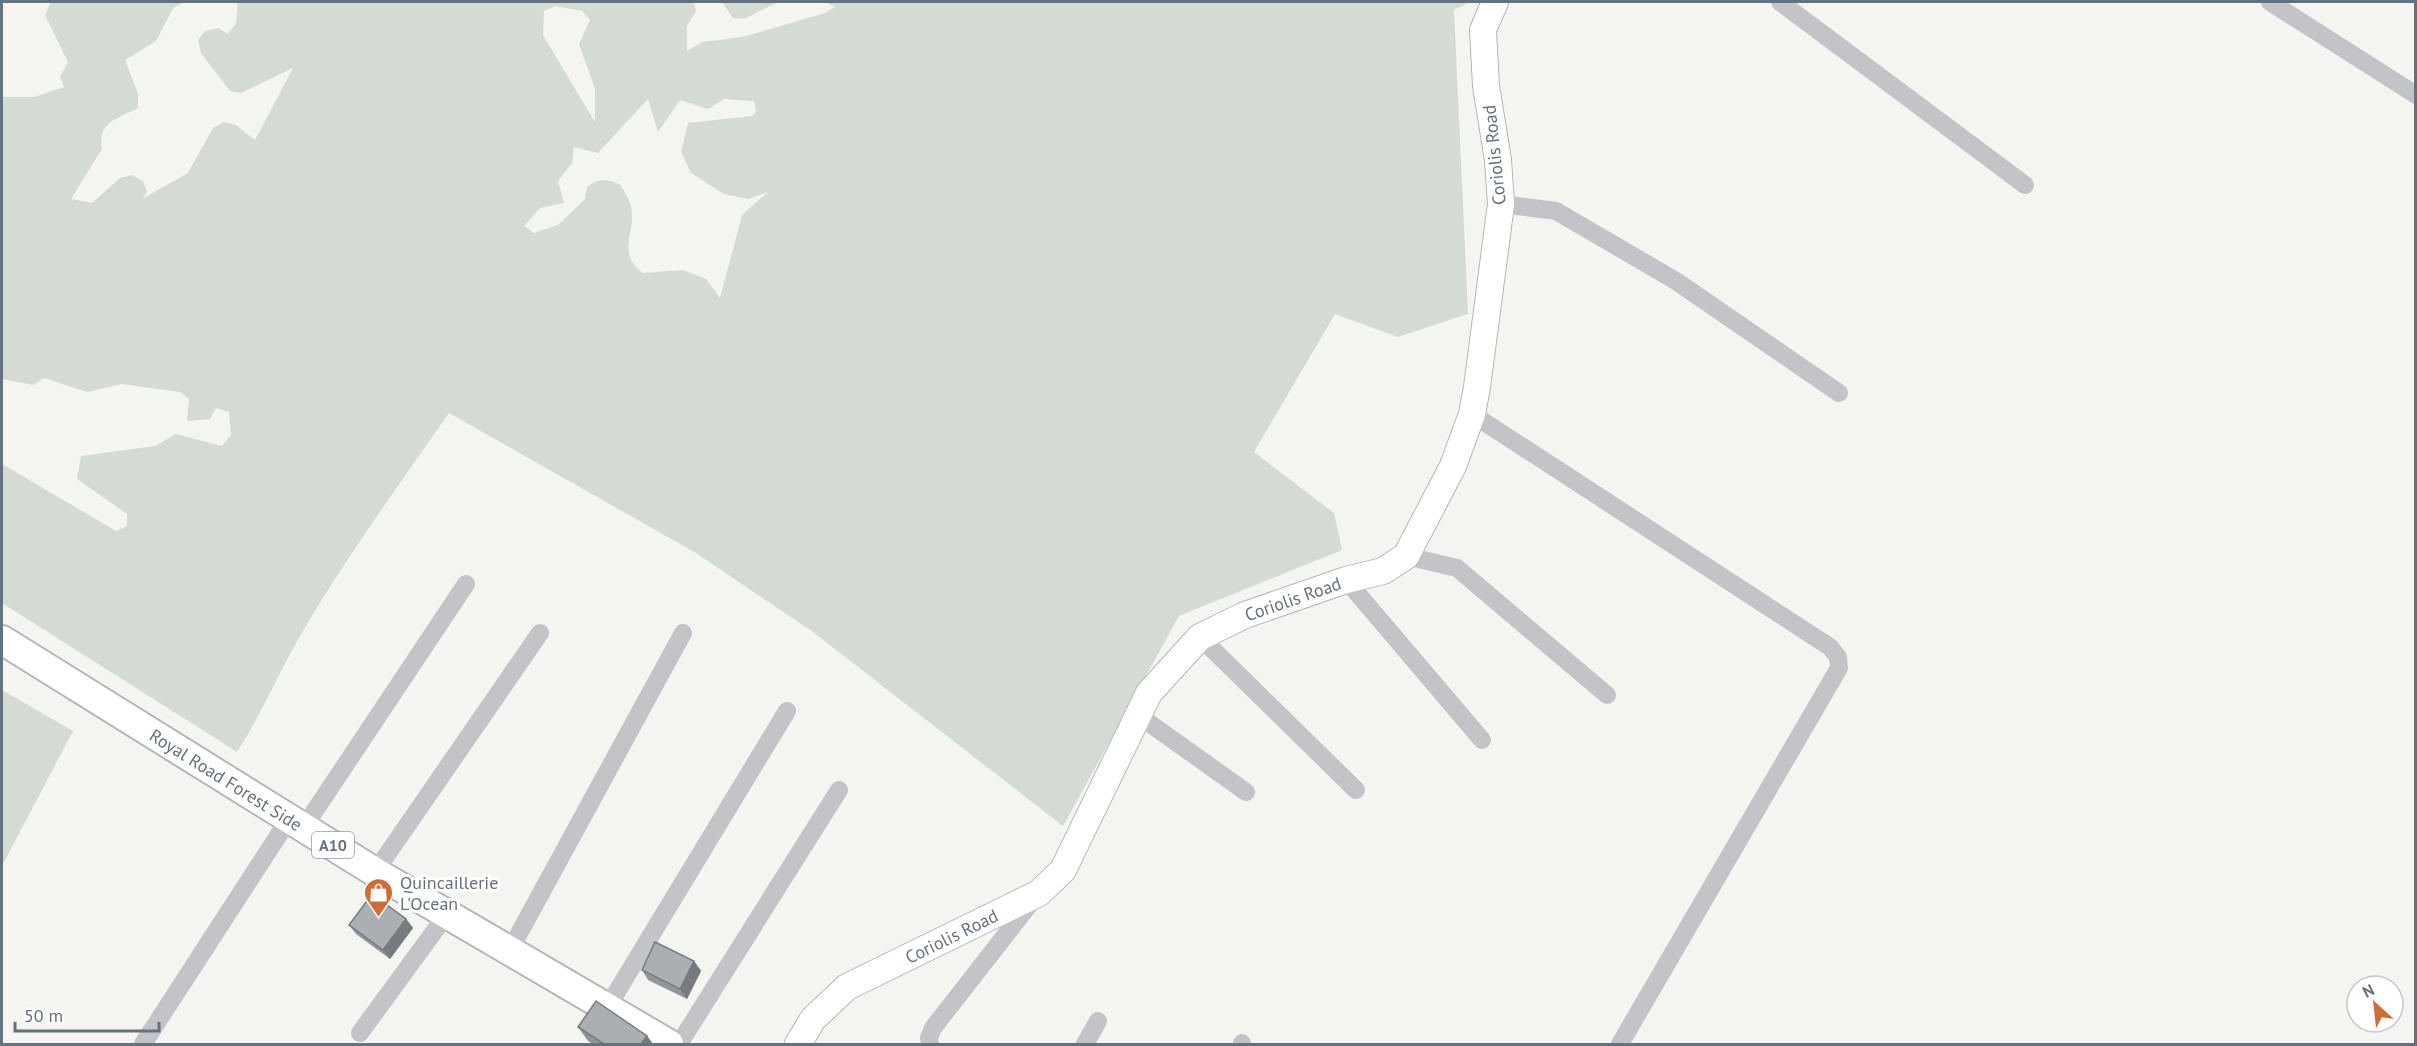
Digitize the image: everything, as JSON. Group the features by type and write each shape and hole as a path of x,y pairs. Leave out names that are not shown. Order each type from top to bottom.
{"main road":[{"name":"Coriolis Road","path":"798,1044 813,1019 847,987 1039,893 1063,870 1149,693 1200,638 1245,615 1346,580 1383,571 1406,556 1453,466 1472,414 1501,204 1498,160 1486,86 1483,30 1495,2"},
{"name":"Royal Road Forest Side","path":"2,640 375,872 669,1044"}],"street":[{"path":"1780,2 2025,185"},
{"path":"2270,2 2415,95"},
{"path":"1501,204 1556,211 1676,281 1839,393"},
{"path":"1472,414 1830,647 1838,657 1839,668 1620,1044"},
{"path":"1406,556 1457,568 1606,695"},
{"path":"1346,580 1482,740"},
{"path":"143,1044 466,584"},
{"path":"375,872 540,633"},
{"path":"510,950 683,633"},
{"path":"1200,638 1356,790"},
{"path":"607,1008 787,711"},
{"path":"1138,715 1246,792"},
{"path":"679,1044 839,790"},
{"path":"930,1044 929,1038 933,1028 1039,893"},
{"path":"360,1033 447,914"},
{"path":"1085,1044 1098,1021"}],"shaded area":[{"path":"51,2 184,2 173,8 156,41 125,60 138,94 138,108 110,122 106,127 101,140 102,149 71,199 92,203 120,178 132,175 143,181 147,192 142,199 188,173 213,128 224,122 236,125 255,140 293,68 241,93 230,91 201,53 198,40 205,31 218,28 228,34 236,23 238,2 693,2 696,11 687,26 687,51 702,42 742,37 825,13 835,7 826,2 1470,2 1454,10 1468,314 1398,337 1335,314 1254,452 1334,513 1342,550 1179,616 1063,826 813,632 696,553 449,413 317,607 237,752 2,603 2,464 116,531 127,526 127,514 77,479 81,456 155,446 176,434 222,446 231,435 229,412 216,408 210,419 187,421 189,399 180,392 122,384 87,392 44,378 33,385 2,379 2,97 34,97 64,87 60,77 68,62 45,15","holes":["555,6 582,11 590,20 579,44 595,89 595,122 543,35 544,11","648,99 658,132 680,100 708,109 724,99 754,101 756,112 752,116 688,123 681,152 691,173 724,194 748,199 768,192 742,215 720,298 706,279 683,270 643,273 635,265 628,250 632,216 630,204 621,185 616,183 599,181 591,184 587,187 585,199 558,225 534,233 524,226 540,208 564,203 558,181 572,163 574,147 598,153"]},
{"path":"722,2 778,2 744,19 733,18"},
{"path":"2,690 73,731 2,866"}],"building":[{"path":"372,894 406,919 383,950 349,925"},
{"path":"655,942 694,961 680,989 642,970"},
{"path":"596,1001 647,1036 641,1044 604,1044 578,1027"}],"place":[{"name":"Quincaillerie L'Ocean","path":"379,918"}]}
